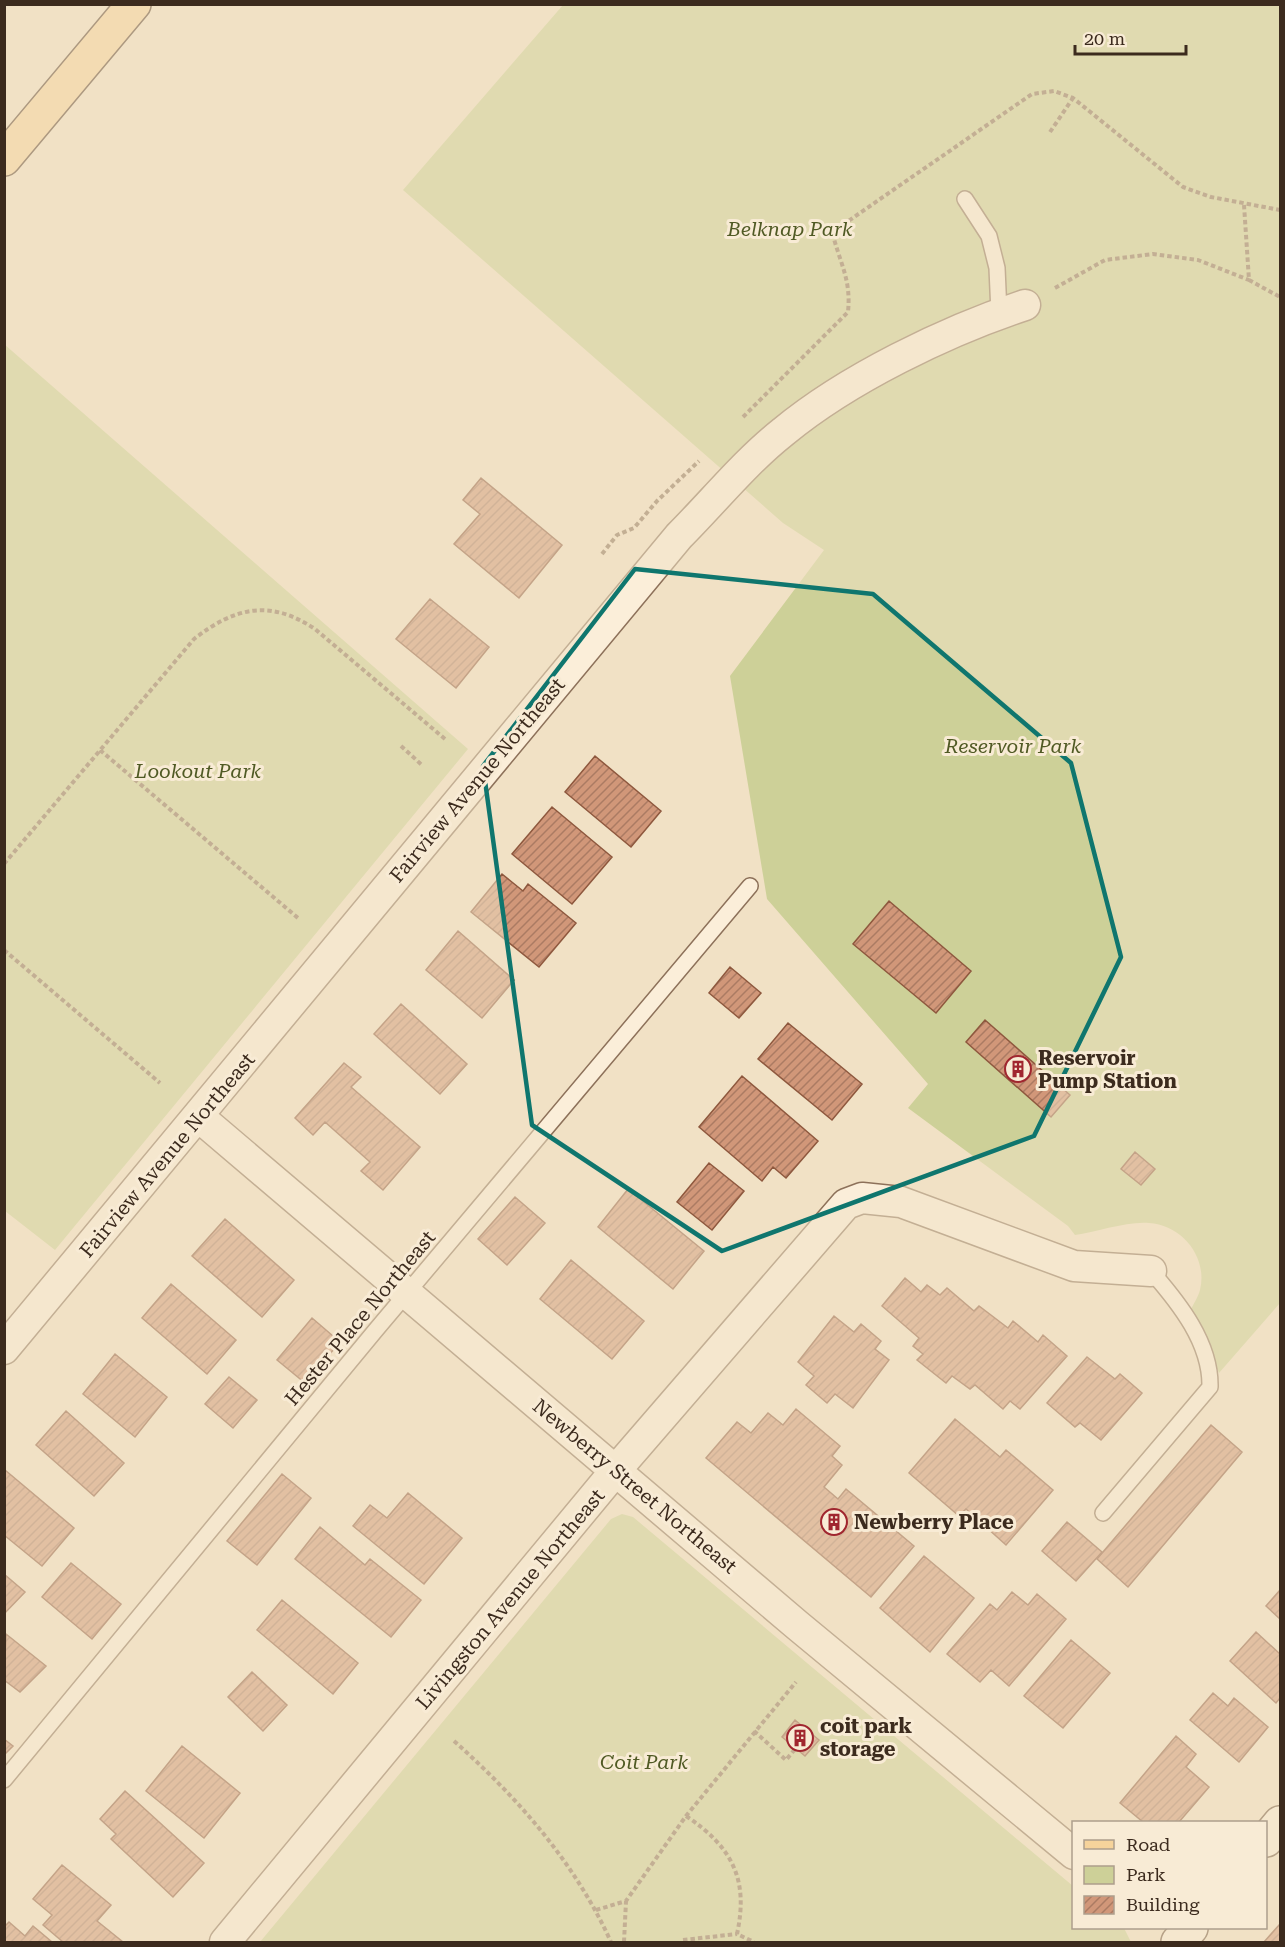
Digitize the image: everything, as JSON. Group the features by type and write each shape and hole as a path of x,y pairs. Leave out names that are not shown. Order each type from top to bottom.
{"main road":[{"path":"4,159 134,4"}],"street":[{"name":"Fairview Avenue Northeast","path":"4,1349 679,536 782,432 852,384 1012,309"},
{"name":"Newberry Street Northeast","path":"198,1116 797,1624 1072,1852"},
{"name":"Livingston Avenue Northeast","path":"225,1942 616,1470 846,1204 862,1198 881,1198 901,1202 1074,1266 1151,1271"},
{"path":"1267,1839 1281,1823"}],"lane":[{"path":"965,199 989,236 997,268 1012,309"},
{"name":"Hester Place Northeast","path":"4,1780 407,1294 750,886"},
{"path":"1103,1513 1210,1387 1207,1361 1180,1304 1151,1271"}],"path":[{"path":"736,424 848,312 850,293 847,274 834,239 844,224 1032,94 1054,92 1073,98 1183,187 1244,205 1281,210"},
{"path":"1050,132 1073,98"},
{"path":"1244,205 1249,280"},
{"path":"1012,309 1105,260 1153,254 1198,261 1249,280 1281,297"},
{"path":"602,554 618,535 634,528 657,501 704,457"},
{"path":"4,864 194,639 230,615 260,609 296,616 315,629 445,739"},
{"path":"401,746 423,766"},
{"path":"100,750 298,918"},
{"path":"4,950 160,1083"},
{"path":"624,1942 626,1901 686,1816 796,1682"},
{"path":"754,1731 786,1760 796,1748"},
{"path":"454,1741 508,1791 556,1848 596,1910 611,1942"},
{"path":"686,1816 708,1830 734,1864 743,1899 736,1934"},
{"path":"596,1910 626,1901"},
{"path":"683,1940 736,1934 754,1942"}],"highlighted area":[{"path":"635,569 873,594 1071,763 1121,957 1034,1136 722,1251 532,1125 483,766"}],"green space":[{"path":"563,5 1280,5 1280,1303 1219,1373 1190,1311 1200,1290 1200,1266 1190,1245 1182,1236 1161,1225 1149,1223 1122,1225 1075,1235 1068,1226 908,1108 928,1084 767,899 730,676 824,550 783,523 403,190"},
{"name":"Lookout Park","path":"4,344 468,749 55,1250 5,1211"},
{"name":"Coit Park","path":"622,1514 633,1517 1072,1885 1072,1929 1124,1929 1131,1942 260,1942 611,1519"}],"building":[{"path":"481,478 562,545 519,598 454,544 480,514 463,500"},
{"path":"430,599 489,647 456,688 396,639"},
{"path":"595,756 661,811 631,847 565,792"},
{"path":"552,807 612,857 572,904 512,854"},
{"path":"502,874 523,891 528,884 576,923 539,967 471,912"},
{"path":"889,901 971,971 936,1013 853,944"},
{"path":"458,931 514,980 482,1018 426,970"},
{"path":"730,967 761,993 739,1018 709,993"},
{"path":"401,1004 467,1064 440,1094 374,1034"},
{"name":"Reservoir Pump Station","path":"985,1020 1070,1095 1051,1117 966,1042"},
{"path":"788,1023 862,1084 832,1120 758,1059"},
{"path":"344,1063 361,1077 351,1087 420,1147 383,1190 361,1171 370,1162 325,1122 313,1135 295,1118"},
{"path":"742,1076 818,1141 786,1178 773,1167 762,1181 699,1127"},
{"path":"1135,1152 1155,1169 1141,1185 1121,1169"},
{"path":"709,1163 744,1191 712,1230 677,1202"},
{"path":"628,1189 704,1251 673,1289 598,1227"},
{"path":"515,1197 545,1223 507,1265 478,1239"},
{"path":"225,1219 294,1280 262,1317 192,1256"},
{"path":"571,1260 644,1321 612,1359 540,1299"},
{"path":"905,1278 921,1292 927,1285 940,1295 947,1288 974,1311 979,1306 1008,1328 1013,1321 1038,1342 1043,1335 1067,1356 1020,1409 1010,1401 1003,1409 975,1385 970,1389 952,1376 946,1383 917,1360 923,1354 913,1346 919,1338 882,1306"},
{"path":"171,1284 236,1340 207,1374 142,1318"},
{"path":"834,1316 854,1332 861,1324 881,1341 875,1349 889,1360 853,1408 835,1394 827,1403 806,1385 814,1376 798,1362"},
{"path":"312,1318 340,1342 305,1383 277,1360"},
{"path":"115,1354 167,1397 135,1437 83,1394"},
{"path":"1087,1357 1115,1379 1120,1374 1142,1393 1101,1440 1080,1423 1075,1427 1047,1403"},
{"path":"229,1377 257,1400 233,1428 205,1404"},
{"name":"Newberry Place","path":"796,1409 840,1446 832,1456 842,1465 824,1487 838,1499 846,1489 914,1546 871,1597 706,1458 737,1422 751,1433 768,1413 783,1425"},
{"path":"66,1411 124,1463 94,1496 36,1445"},
{"path":"955,1419 1000,1457 1006,1450 1053,1490 1006,1545 966,1509 959,1516 909,1473"},
{"path":"1211,1425 1242,1452 1128,1587 1097,1559"},
{"path":"5,1470 74,1528 42,1566 4,1535"},
{"path":"282,1474 311,1498 257,1565 227,1541"},
{"path":"408,1493 462,1538 424,1584 353,1526 370,1505 387,1518"},
{"path":"1067,1522 1102,1552 1076,1581 1042,1551"},
{"path":"320,1527 365,1565 370,1559 421,1600 391,1637 295,1559"},
{"path":"924,1556 974,1598 930,1652 880,1608"},
{"path":"71,1563 121,1604 92,1639 42,1597"},
{"path":"4,1574 25,1592 4,1614"},
{"path":"1280,1590 1280,1619 1266,1606"},
{"path":"1012,1592 1028,1605 1037,1594 1066,1619 1009,1686 991,1670 980,1682 947,1654 990,1604 997,1610"},
{"path":"282,1600 358,1663 333,1694 257,1630"},
{"path":"1256,1632 1280,1654 1280,1698 1276,1703 1230,1661"},
{"path":"6,1634 46,1666 20,1692 4,1680"},
{"path":"1071,1640 1110,1673 1063,1728 1024,1696"},
{"path":"252,1672 287,1705 263,1731 228,1697"},
{"path":"1213,1693 1228,1706 1234,1698 1268,1727 1239,1762 1190,1720"},
{"name":"coit park storage","path":"795,1720 819,1740 805,1756 782,1737"},
{"path":"1176,1736 1196,1754 1186,1767 1209,1787 1180,1821 1142,1821 1120,1803"},
{"path":"4,1739 13,1746 4,1755"},
{"path":"182,1746 240,1793 204,1838 146,1791"},
{"path":"125,1791 204,1863 173,1897 111,1839 116,1834 100,1819"},
{"path":"62,1865 111,1905 97,1921 123,1942 63,1942 43,1925 52,1915 33,1899"},
{"path":"9,1922 25,1936 33,1926 52,1942 4,1942 4,1927"},
{"path":"1280,1924 1280,1942 1264,1942"}],"place":[{"name":"Reservoir Pump Station","path":"1018,1069"},
{"name":"Newberry Place","path":"834,1522"},
{"name":"coit park storage","path":"800,1738"}],"park label":[{"name":"Belknap Park","path":"790,229"},
{"name":"Reservoir Park","path":"1013,746"}]}
